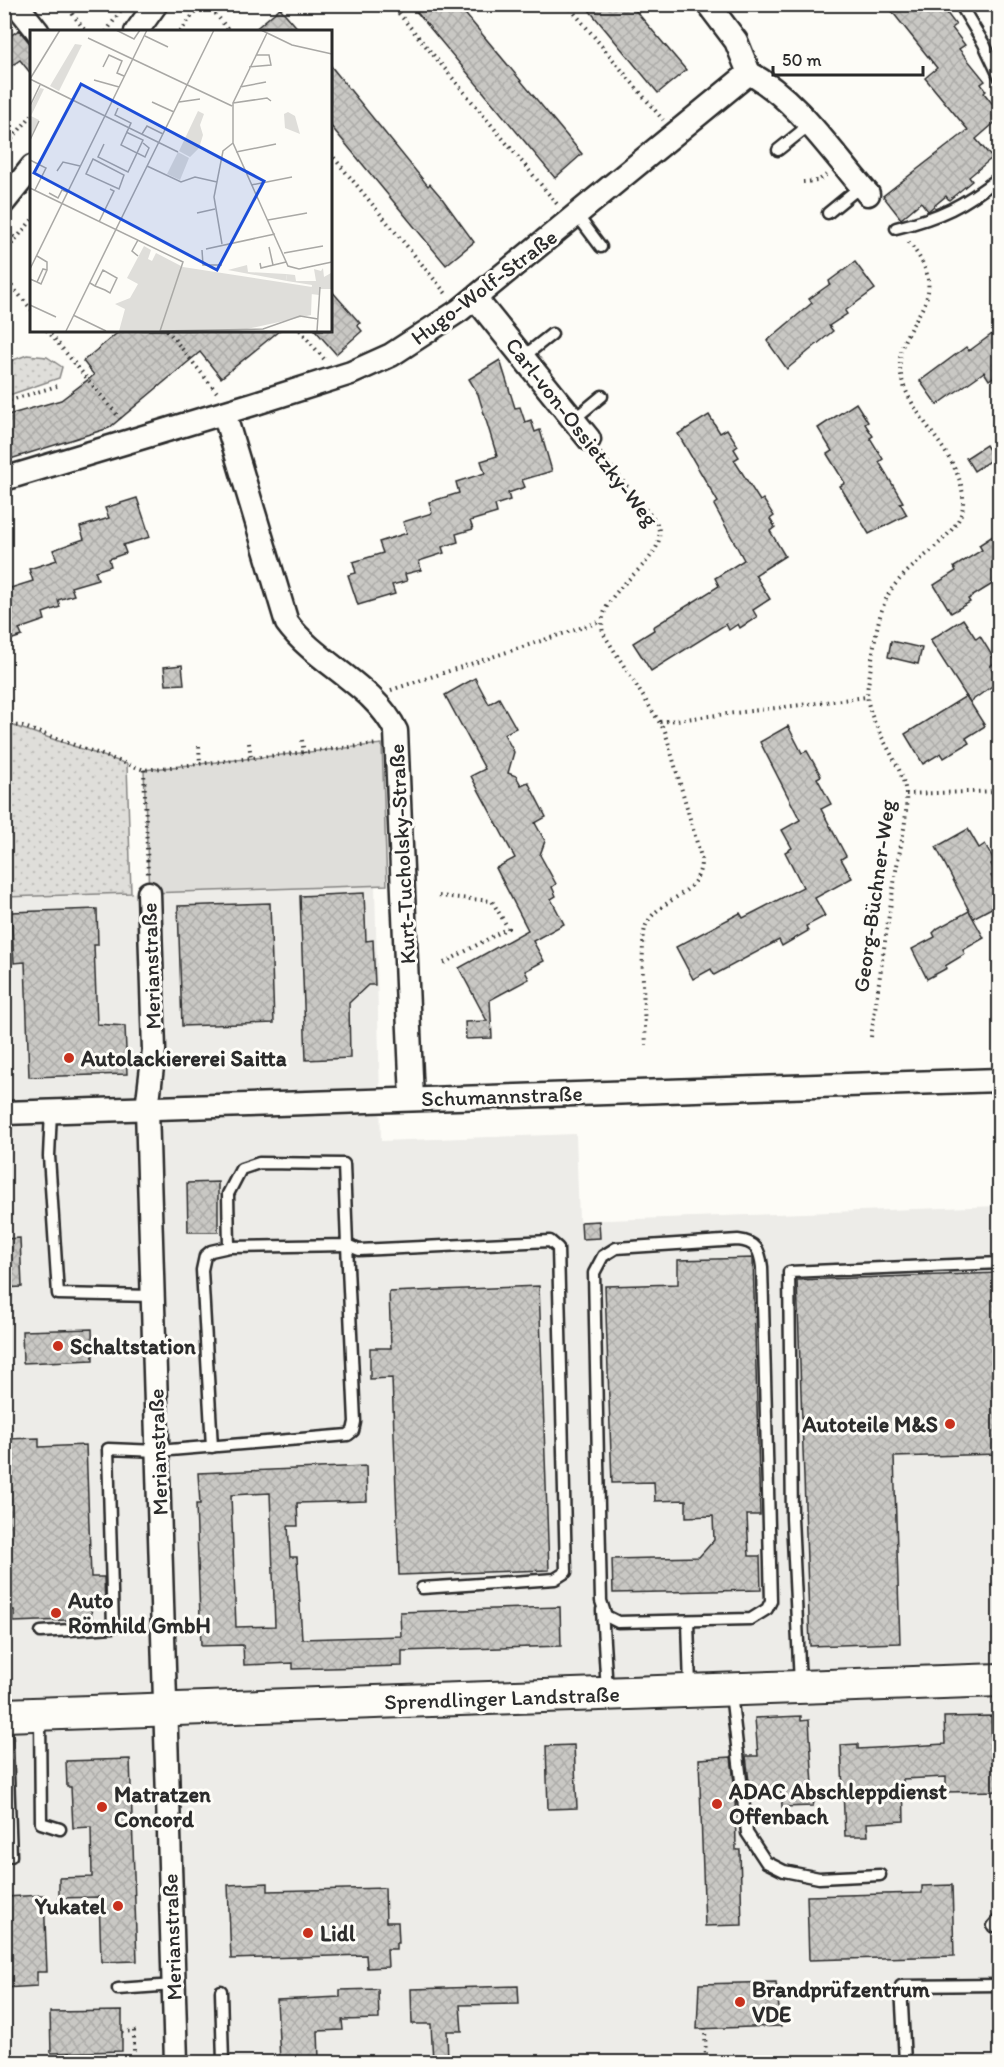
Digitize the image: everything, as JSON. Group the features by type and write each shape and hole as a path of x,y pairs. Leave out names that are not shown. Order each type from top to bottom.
{"main road":[{"name":"Sprendlinger Landstraße","path":"5,1715 999,1680"}],"street":[{"path":"16,4 36,30"},
{"path":"137,30 156,4"},
{"path":"708,4 736,41 749,73 778,92 864,190"},
{"name":"Hugo-Wolf-Straße","path":"4,479 338,376 371,365 399,350 468,304 749,73"},
{"path":"4,202 30,170"},
{"name":"Carl-von-Ossietzky-Weg","path":"468,304 523,357 589,439"},
{"name":"Kurt-Tucholsky-Straße","path":"224,413 287,623 304,643 369,697 390,718 398,742 412,1099"},
{"name":"Merianstraße","path":"148,893 154,1050 147,1109 176,2062"},
{"name":"Schumannstraße","path":"4,1113 999,1080"}],"lane":[{"path":"960,4 984,44 999,78"},
{"path":"778,150 808,126"},
{"path":"896,228 946,213 999,177"},
{"path":"828,213 864,190"},
{"path":"574,218 601,247"},
{"path":"523,357 552,334"},
{"path":"573,420 602,396"},
{"path":"51,1112 50,1156 58,1294 153,1296"},
{"path":"41,1632 113,1627 108,1449 158,1451 348,1435 353,1431 355,1422 344,1164 259,1163 241,1168 228,1194 229,1247"},
{"path":"212,1447 202,1270 205,1256 211,1251 229,1247 347,1245 359,1250 550,1241 558,1248 566,1572 555,1579 422,1588"},
{"path":"602,1610 611,1620 618,1622 751,1619 767,1609 771,1600 762,1267 758,1248 746,1241 616,1248 608,1251 597,1263 592,1296 602,1610 607,1694"},
{"path":"800,1687 792,1518 789,1272 999,1263"},
{"path":"688,1621 690,1691"},
{"path":"730,1690 747,1833 766,1862 784,1870 819,1878 880,1875"},
{"path":"39,1714 41,1823 60,1829"},
{"path":"5,1715 11,1856"},
{"path":"905,2062 901,1986 999,1984"},
{"path":"118,1989 174,1985"},
{"path":"221,1991 223,2062"}],"path":[{"path":"65,4 84,30"},
{"path":"107,30 125,4"},
{"path":"182,30 201,4"},
{"path":"208,4 228,30"},
{"path":"391,4 574,218"},
{"path":"567,4 675,134"},
{"path":"996,4 999,16"},
{"path":"4,148 30,117"},
{"path":"332,155 468,304"},
{"path":"803,182 818,181 826,174"},
{"path":"4,253 30,222"},
{"path":"4,228 17,238"},
{"path":"660,722 867,697 887,596 899,579 957,522 964,502 961,487 950,462 902,379 902,351 927,300 930,286 923,262 896,228"},
{"path":"4,277 30,308"},
{"path":"49,332 136,439"},
{"path":"169,332 218,392 224,413"},
{"path":"302,332 338,376"},
{"path":"5,401 57,386"},
{"name":"Carl-von-Ossietzky-Weg","path":"589,439 656,522 661,535 657,548 606,604 602,621"},
{"path":"369,697 602,621 606,641 660,722 675,759 702,866 693,886 653,915 643,934 645,1046"},
{"name":"Georg-Büchner-Weg","path":"867,697 906,794 871,1037"},
{"path":"4,725 22,726 144,770 398,742"},
{"path":"302,740 304,753"},
{"path":"249,743 252,758"},
{"path":"199,746 200,764"},
{"name":"Merianstraße","path":"144,770 148,893"},
{"path":"906,794 999,791"},
{"path":"439,897 492,901 508,928 442,964"},
{"path":"705,2028 706,2062"},
{"path":"122,2032 134,2031 134,2062"}],"shaded area":[{"path":"27,355 47,357 62,367 59,378 9,395 5,389 5,363"},
{"path":"8,724 127,764 131,893 5,897 4,725"},
{"path":"382,744 387,885 149,893 144,770"},
{"path":"375,885 381,1141 576,1134 579,1221 999,1206 999,2062 5,2062 4,897"}],"building":[{"path":"410,4 457,4 582,154 555,178"},
{"path":"584,4 630,4 686,70 658,93"},
{"path":"886,4 940,4 956,25 952,28 965,45 959,49 985,81 981,84 986,91 984,93 999,112 999,119 976,139 992,158 969,177 972,181 949,200 946,196 928,211 921,202 901,219 883,196 968,130 925,78 937,68"},
{"path":"280,8 299,30 254,30"},
{"path":"19,30 30,44 30,72 20,60 4,71 4,40"},
{"path":"332,67 428,186 430,184 441,197 474,242 446,265 332,127"},
{"path":"855,262 875,289 845,311 847,314 829,326 833,331 787,369 767,341 812,303 809,299 830,284 829,281"},
{"path":"332,291 360,323 357,325 362,331 336,354 317,332 332,332"},
{"path":"999,329 999,373 989,380 984,372 937,405 920,381 966,347 969,351"},
{"path":"119,332 278,332 221,378 200,352 109,428 4,461 4,416 61,400 94,375 83,361"},
{"path":"500,360 515,408 520,407 525,422 531,420 535,432 540,430 552,471 522,480 525,487 508,493 510,500 495,505 497,513 470,521 473,529 456,534 458,542 442,547 444,553 419,561 421,570 405,574 407,581 392,585 395,594 358,605 348,575 356,573 353,562 383,553 379,542 407,533 403,522 432,513 429,502 459,493 456,482 485,473 481,461 497,456 478,394 469,379"},
{"path":"856,403 868,422 865,424 873,436 870,438 883,459 879,462 903,502 900,503 907,515 869,534 840,486 845,483 827,454 832,451 818,428"},
{"path":"709,415 720,433 727,429 738,446 734,449 739,457 734,460 760,501 763,499 774,516 770,519 775,527 770,531 785,556 755,575 770,599 753,610 757,617 740,628 738,624 729,630 726,624 651,671 633,643 654,630 653,627 719,586 715,578 744,560 714,505 718,502 678,434"},
{"path":"986,445 994,458 974,471 966,458"},
{"path":"137,498 150,537 123,545 126,553 109,559 111,566 95,571 98,579 71,587 74,595 58,600 60,607 43,613 45,620 19,629 22,636 4,642 4,590 33,581 29,569 57,560 53,550 84,539 80,527 109,518 105,508"},
{"path":"999,532 999,580 968,599 970,602 951,613 934,585 956,571 954,567 982,550 979,545"},
{"path":"963,619 976,639 980,636 996,662 990,666 999,681 970,702 930,640"},
{"path":"891,641 922,648 918,664 888,657"},
{"path":"182,665 184,684 166,685 164,667"},
{"path":"475,678 489,704 499,698 516,728 504,734 514,752 508,773 516,776 521,785 528,782 546,817 535,823 545,841 540,855 556,884 552,887 556,896 551,899 564,924 533,941 544,961 525,971 529,979 490,1000 492,1038 466,1039 465,1022 487,1021 459,968 528,930 496,868 515,858 471,776 485,769 445,695"},
{"path":"966,696 985,726 966,738 969,743 944,758 941,753 923,764 905,734"},
{"path":"788,726 802,753 807,751 821,776 817,778 831,804 821,809 846,856 841,859 852,878 815,898 825,916 806,926 808,931 782,946 779,940 714,975 711,969 693,979 676,947 740,913 743,918 803,887 785,852 792,848 782,830 800,820 760,742"},
{"path":"968,829 979,848 985,844 995,862 991,864 996,874 991,876 999,891 999,904 973,918 936,847"},
{"path":"364,893 366,941 373,940 375,985 368,985 349,1003 350,1058 306,1060 300,896"},
{"path":"270,903 274,1023 182,1026 178,906"},
{"path":"97,909 98,945 94,945 97,1024 125,1026 127,1074 29,1077 25,962 14,963 11,912"},
{"path":"969,911 984,938 963,950 965,954 945,966 947,968 927,979 912,949 935,937 933,933 938,928"},
{"path":"218,1182 218,1232 188,1232 187,1183"},
{"path":"599,1221 600,1238 582,1239 581,1222"},
{"path":"20,1238 22,1287 4,1288 4,1239"},
{"path":"753,1258 760,1515 747,1515 749,1556 760,1556 761,1590 613,1593 612,1559 699,1557 714,1540 713,1516 686,1517 686,1500 655,1501 654,1482 612,1483 605,1286 678,1284 678,1260"},
{"path":"999,1273 999,1454 894,1457 900,1643 810,1646 797,1280"},
{"path":"539,1286 549,1570 399,1575 392,1378 370,1379 370,1348 391,1348 389,1292"},
{"name":"Schaltstation","path":"92,1329 93,1360 23,1363 22,1331"},
{"path":"39,1438 39,1447 86,1445 91,1577 104,1577 105,1606 91,1607 92,1619 14,1622 14,1610 4,1610 4,1439"},
{"path":"366,1466 367,1501 297,1503 298,1526 288,1526 290,1557 297,1557 302,1639 401,1636 400,1612 560,1607 561,1646 402,1651 402,1666 293,1669 293,1663 244,1665 243,1645 201,1646 196,1504 200,1504 198,1473","holes":["270,1493 275,1626 236,1627 231,1495"]},
{"path":"801,1716 801,1721 809,1720 814,1802 813,1806 782,1807 781,1789 750,1790 746,1756 758,1756 755,1718"},
{"path":"991,1716 992,1761 999,1761 999,1791 946,1792 946,1777 903,1779 904,1821 867,1823 868,1836 845,1836 841,1745 858,1744 858,1749 945,1744 944,1717"},
{"path":"574,1745 577,1808 548,1809 546,1746"},
{"path":"731,1757 735,1791 736,1850 740,1850 742,1925 705,1926 699,1759"},
{"path":"130,1759 137,1961 101,1962 99,1897 59,1898 59,1878 92,1877 91,1827 73,1828 71,1787 67,1787 66,1761"},
{"name":"Lidl","path":"268,1883 268,1891 385,1888 386,1922 398,1922 399,1943 396,1943 396,1949 387,1949 388,1967 367,1968 366,1955 231,1959 228,1885"},
{"path":"952,1885 954,1956 809,1960 807,1896 922,1893 922,1886"},
{"path":"44,1895 47,1972 37,1972 37,1986 4,1988 4,1897"},
{"name":"Brandprüfzentrum VDE","path":"776,1982 781,2026 697,2029 699,1984"},
{"path":"518,1986 519,2004 460,2005 462,2031 447,2031 448,2062 433,2062 431,2024 412,2024 411,1989"},
{"path":"378,1989 379,2019 342,2020 343,2030 318,2031 319,2059 280,2061 277,2000 340,1997 340,1990"},
{"path":"122,2011 122,2051 51,2053 50,2012"}],"place":[{"name":"Autolackiererei Saitta","path":"69,1058"},
{"name":"Schaltstation","path":"58,1346"},
{"name":"Autoteile M&S","path":"950,1424"},
{"name":"Auto Römhild GmbH","path":"56,1613"},
{"name":"ADAC Abschleppdienst Offenbach","path":"717,1804"},
{"name":"Matratzen Concord","path":"102,1807"},
{"name":"Yukatel","path":"118,1906"},
{"name":"Lidl","path":"308,1933"},
{"name":"Brandprüfzentrum VDE","path":"740,2002"}]}
